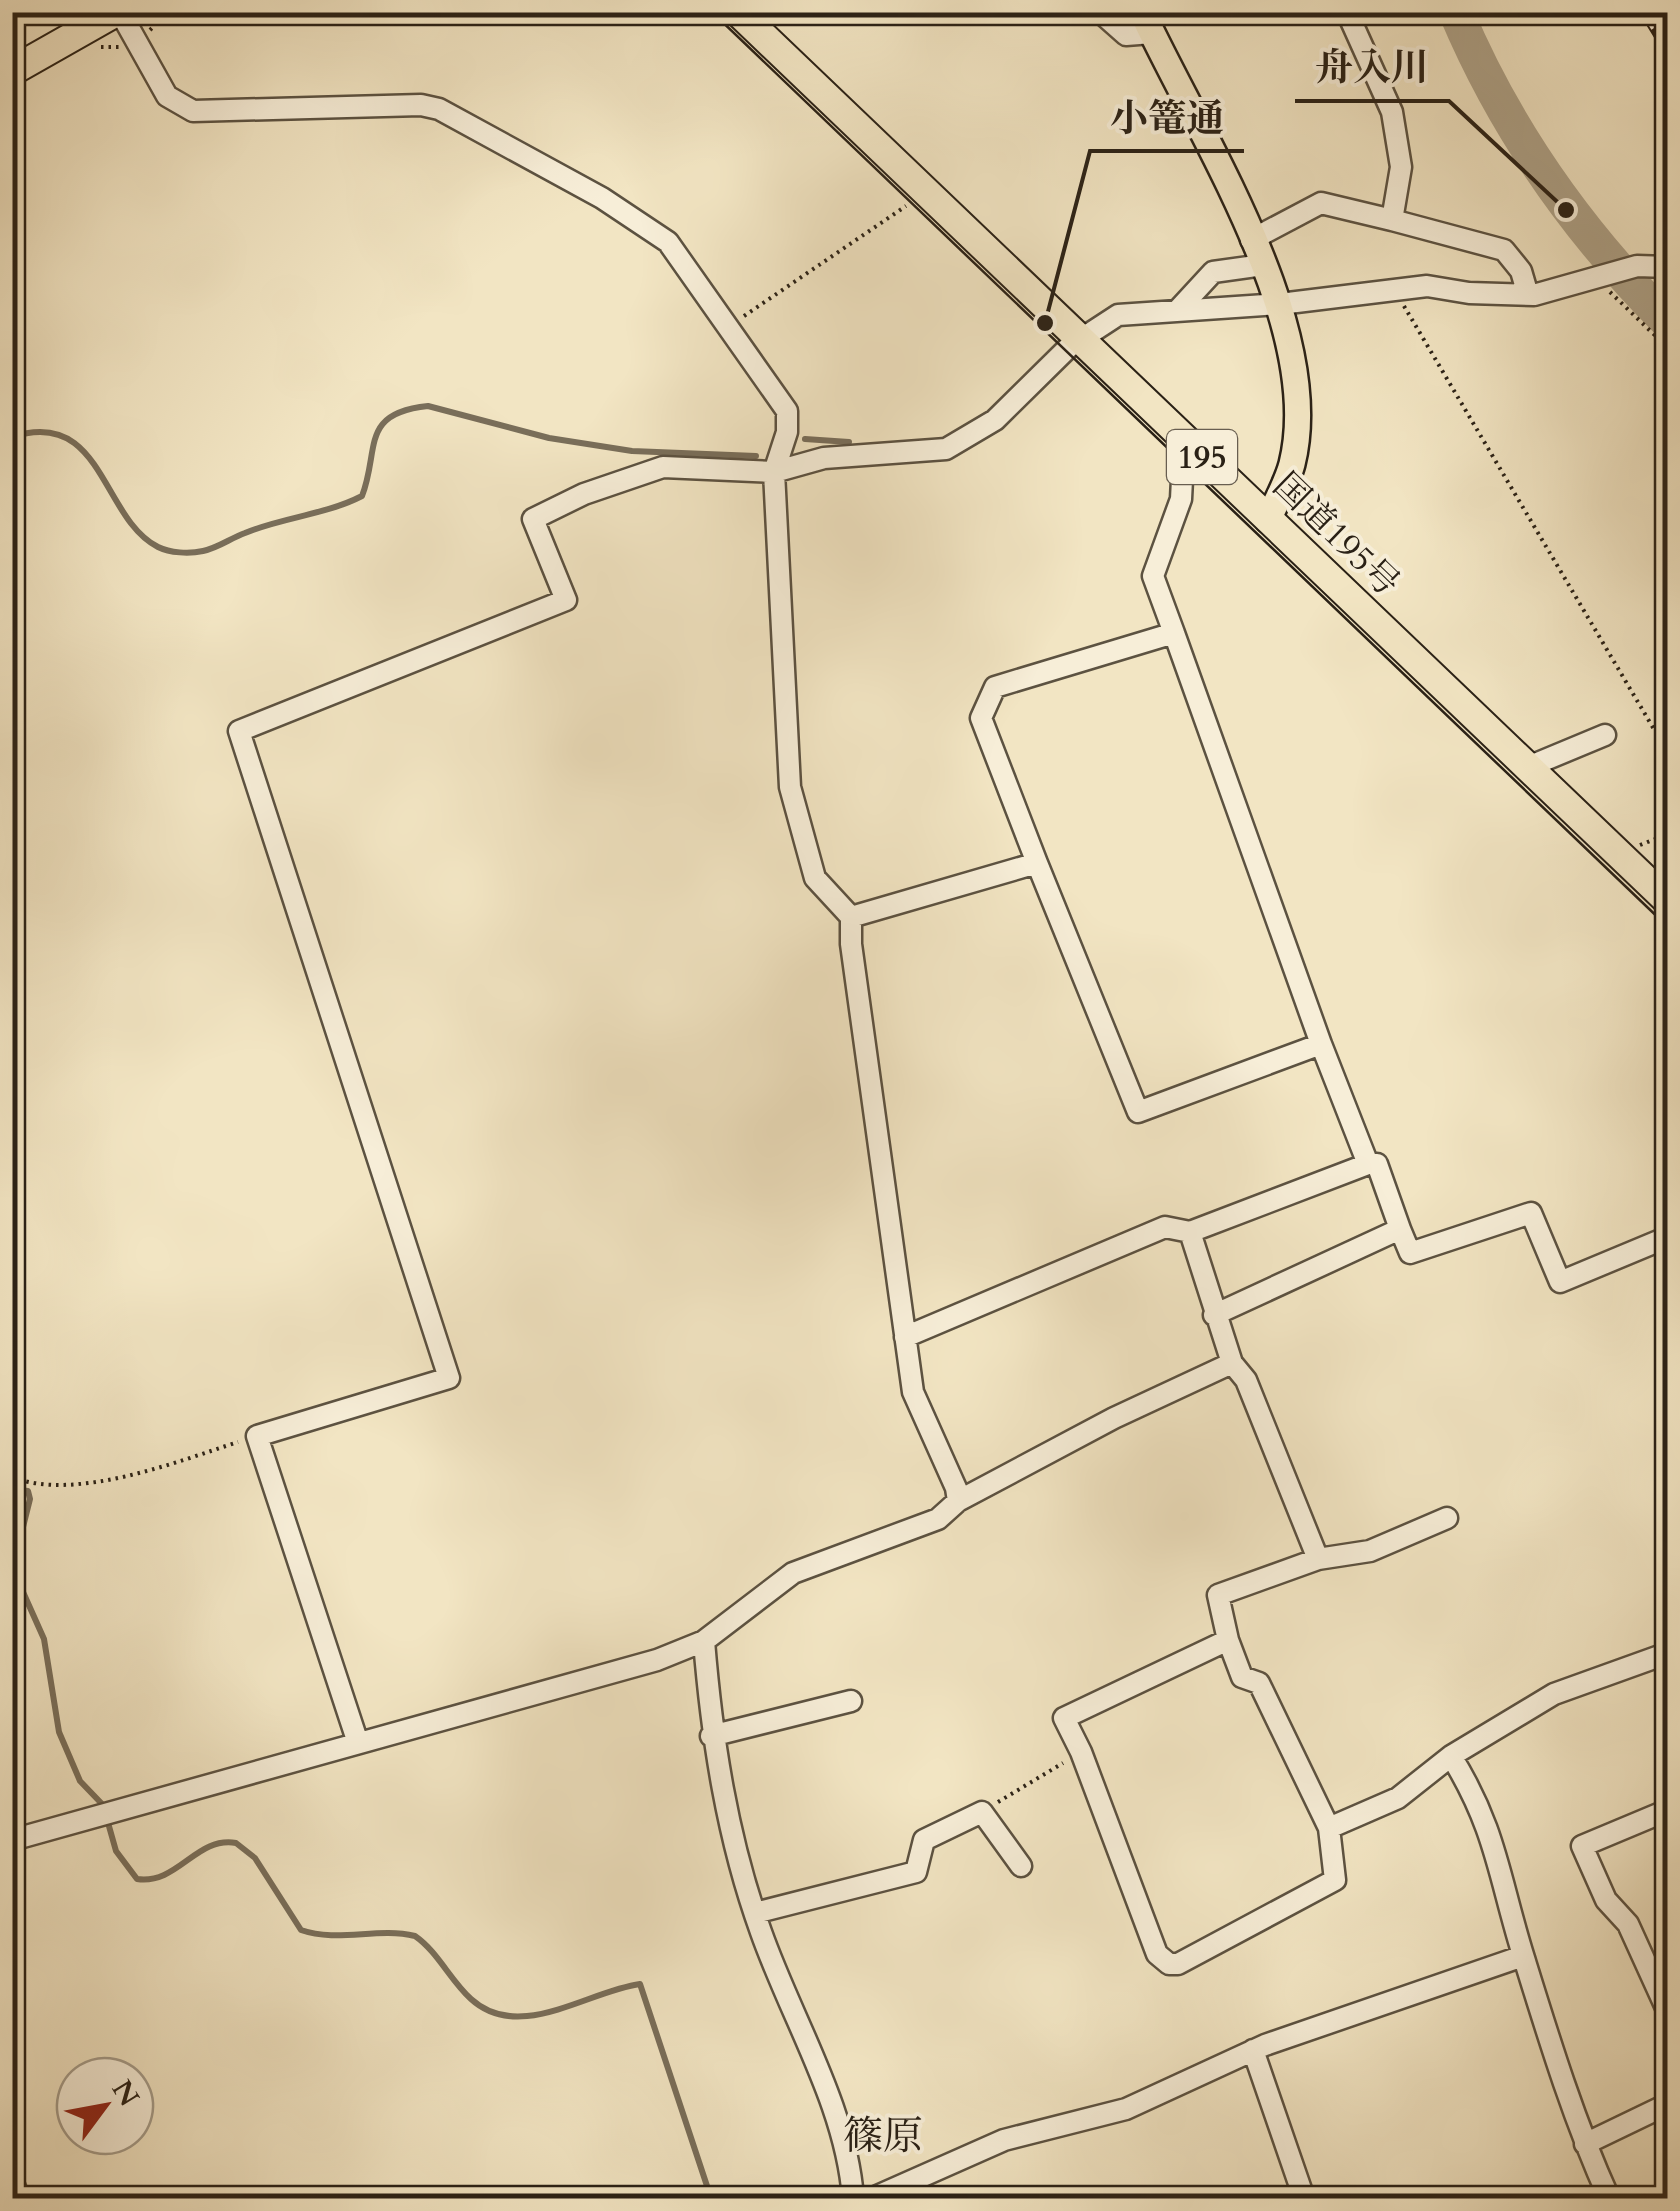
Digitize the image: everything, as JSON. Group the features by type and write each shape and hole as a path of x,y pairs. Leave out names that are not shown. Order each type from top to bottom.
{"highway":[{"path":"12,71 118,12"},
{"name":"国道195号","path":"738,12 1668,901"}],"main road":[{"path":"1147,23 1280,304 1292,348 1296,411 1292,464 1268,520"}],"street":[{"path":"118,12 167,96 193,111 421,106 439,109 602,198 668,242 788,411 787,432 774,472 790,787 815,878 852,917 851,944 913,1392 956,1488 958,1502"},
{"path":"1100,12 1126,35 1147,23"},
{"path":"1347,12 1392,112 1400,168 1392,220"},
{"path":"1251,240 1321,203 1504,250 1521,271 1528,295"},
{"path":"1178,311 1214,272 1262,265"},
{"path":"358,1743 257,1436 449,1378 240,731 566,600 533,520 584,494 663,467 774,472 824,458 946,449 995,420 1080,339 1118,315 1280,304 1427,286 1469,294 1528,295 1637,266 1668,268"},
{"path":"1184,440 1180,498 1153,576 1368,1164"},
{"path":"1174,633 995,687 981,718 1138,1112 1321,1044"},
{"path":"1528,768 1605,735"},
{"path":"852,917 1037,863"},
{"path":"906,1337 1165,1227 1190,1232 1368,1164 1377,1164 1410,1253 1531,1214 1560,1282 1668,1237"},
{"path":"1214,1315 1400,1228"},
{"path":"1190,1232 1232,1363 1246,1380 1318,1560"},
{"path":"12,1840 657,1660 704,1640 792,1573 938,1519 958,1502 1114,1418 1232,1363"},
{"path":"1228,1640 1064,1718 1081,1752 1157,1954 1168,1964 1178,1964 1335,1880 1329,1828 1259,1684 1242,1676 1228,1640 1218,1595 1318,1560 1370,1552 1447,1518"},
{"path":"704,1640 712,1736 755,1913 843,2138 854,2198"},
{"path":"1329,1828 1398,1798 1451,1756 1554,1694 1668,1653"},
{"path":"712,1736 851,1702"},
{"path":"1451,1756 1484,1814 1503,1868 1524,1956 1604,2197"},
{"path":"1668,1810 1582,1846 1606,1900 1628,1924 1668,2012"},
{"path":"755,1913 916,1872 924,1840 982,1812 1021,1866"},
{"path":"873,2198 1004,2140 1161,2096 1253,2050 1524,1956"},
{"path":"1253,2050 1304,2198"},
{"path":"1585,2144 1668,2104"},
{"path":"12,2180 19,2198"}],"path":[{"path":"730,326 926,192"},
{"path":"1596,276 1668,348"},
{"path":"1394,289 1668,754"},
{"path":"12,1478 38,1487 62,1486 164,1466 257,1436"},
{"path":"982,1812 1081,1752"}],"waterway":[{"path":"1456,12 1497,98 1547,178 1604,252 1668,322"},
{"path":"12,437 42,432 65,437 98,470 139,533 158,547 186,553 209,550 259,528 362,496 382,425 406,410 428,406 549,438 632,451 756,456"},
{"path":"805,439 849,442"},
{"path":"12,1489 28,1491 30,1499 15,1559 23,1592 44,1639 59,1732 80,1781 103,1805 116,1851 137,1879 164,1875 209,1847 236,1843 255,1858 301,1930 329,1935 415,1936 471,1999 490,2011 510,2016 554,2011 640,1984 711,2198"}],"tram line":[{"path":"712,12 1668,927"}],"railway":[{"path":"1644,12 1668,51"}],"place":[{"name":"舟入川","path":"1566,210"},
{"name":"小篭通","path":"1045,323"}],"district":[{"name":"篠原","path":"883,2135"}]}
